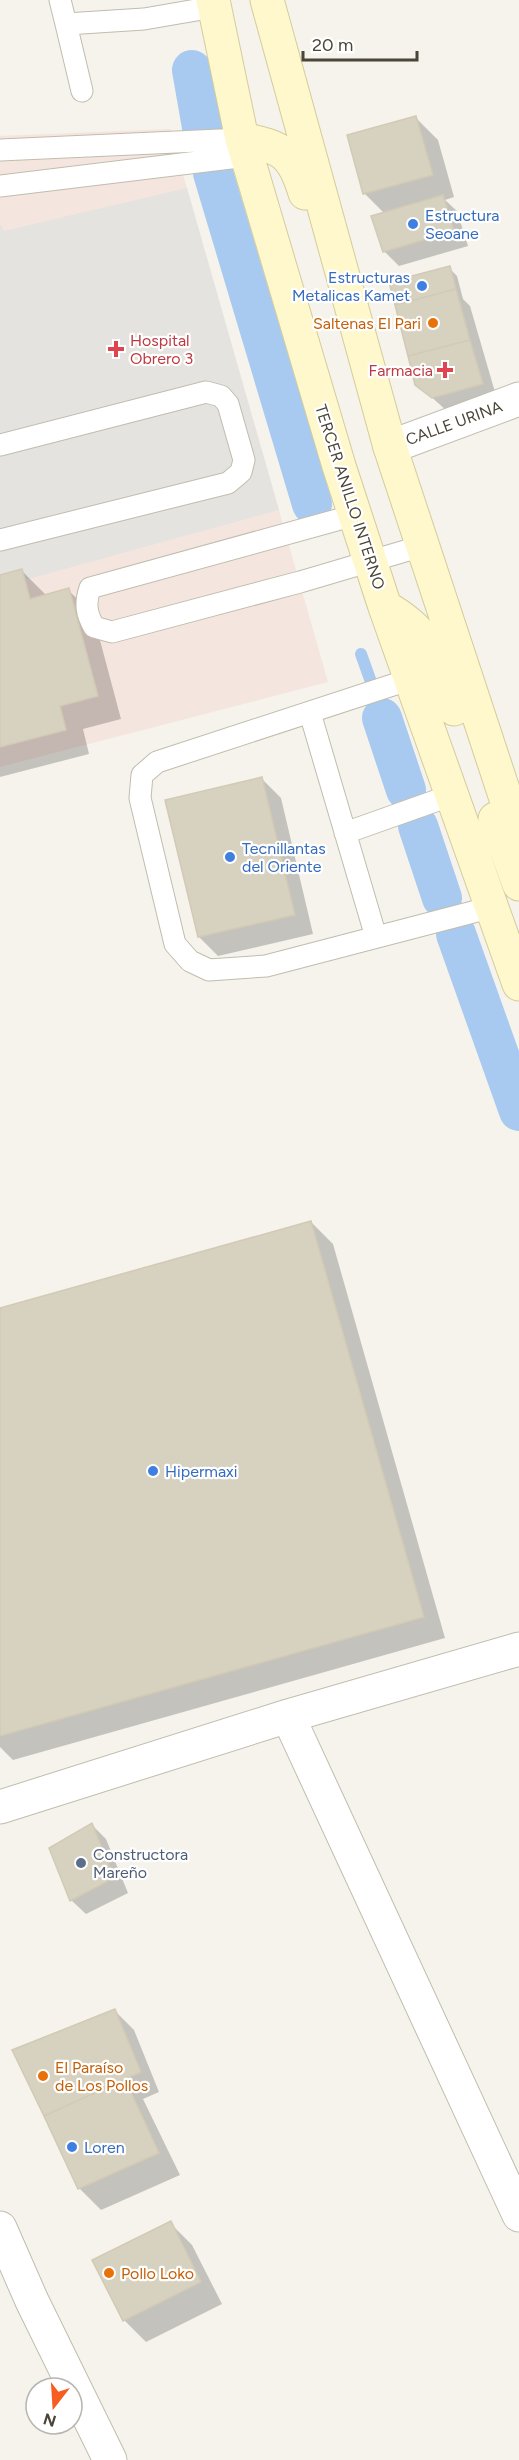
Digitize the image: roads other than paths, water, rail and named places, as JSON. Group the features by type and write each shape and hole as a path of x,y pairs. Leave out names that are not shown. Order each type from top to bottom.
{"main road":[{"path":"253,147 277,137 282,126 281,111 255,0"},
{"path":"267,0 390,447 413,549"},
{"name":"TERCER ANILLO INTERNO","path":"214,3 355,515 519,984"},
{"path":"253,147 292,160 299,172 413,549 460,659 519,838"},
{"path":"386,607 422,633 431,647 519,884"}],"street":[{"name":"CALLE URINA","path":"390,447 519,399"},
{"path":"0,1807 288,1716 519,1649"},
{"path":"288,1716 519,2215"},
{"path":"0,2228 32,2301 111,2460"}],"lane":[{"path":"60,0 82,91"},
{"path":"66,24 144,19 214,3"},
{"path":"0,150 253,147"},
{"path":"0,186 253,147"},
{"path":"0,445 206,392 221,396 228,404 244,460 241,472 228,483 0,540"},
{"path":"355,515 90,588 86,599 87,615 94,627 112,632 413,549"},
{"path":"411,679 157,762 142,775 140,798 175,944 190,961 209,970 266,966 492,907"},
{"path":"310,713 376,937"},
{"path":"345,833 452,795"}],"waterway":[{"path":"192,70 202,127"},
{"path":"213,173 312,504"},
{"path":"361,654 371,682"},
{"path":"382,718 406,790"},
{"path":"418,826 442,898"},
{"path":"456,934 519,1111"}],"place":[{"name":"Estructura Seoane","path":"413,224"},
{"name":"Estructuras Metalicas Kamet","path":"422,286"},
{"name":"Saltenas El Pari","path":"433,323"},
{"name":"Hospital Obrero 3","path":"116,349"},
{"name":"Farmacia","path":"445,370"},
{"name":"Tecnillantas del Oriente","path":"230,857"},
{"name":"Hipermaxi","path":"153,1471"},
{"name":"Constructora Mareño","path":"81,1863"},
{"name":"El Paraíso de Los Pollos","path":"43,2076"},
{"name":"Loren","path":"72,2147"},
{"name":"Pollo Loko","path":"109,2273"}]}
